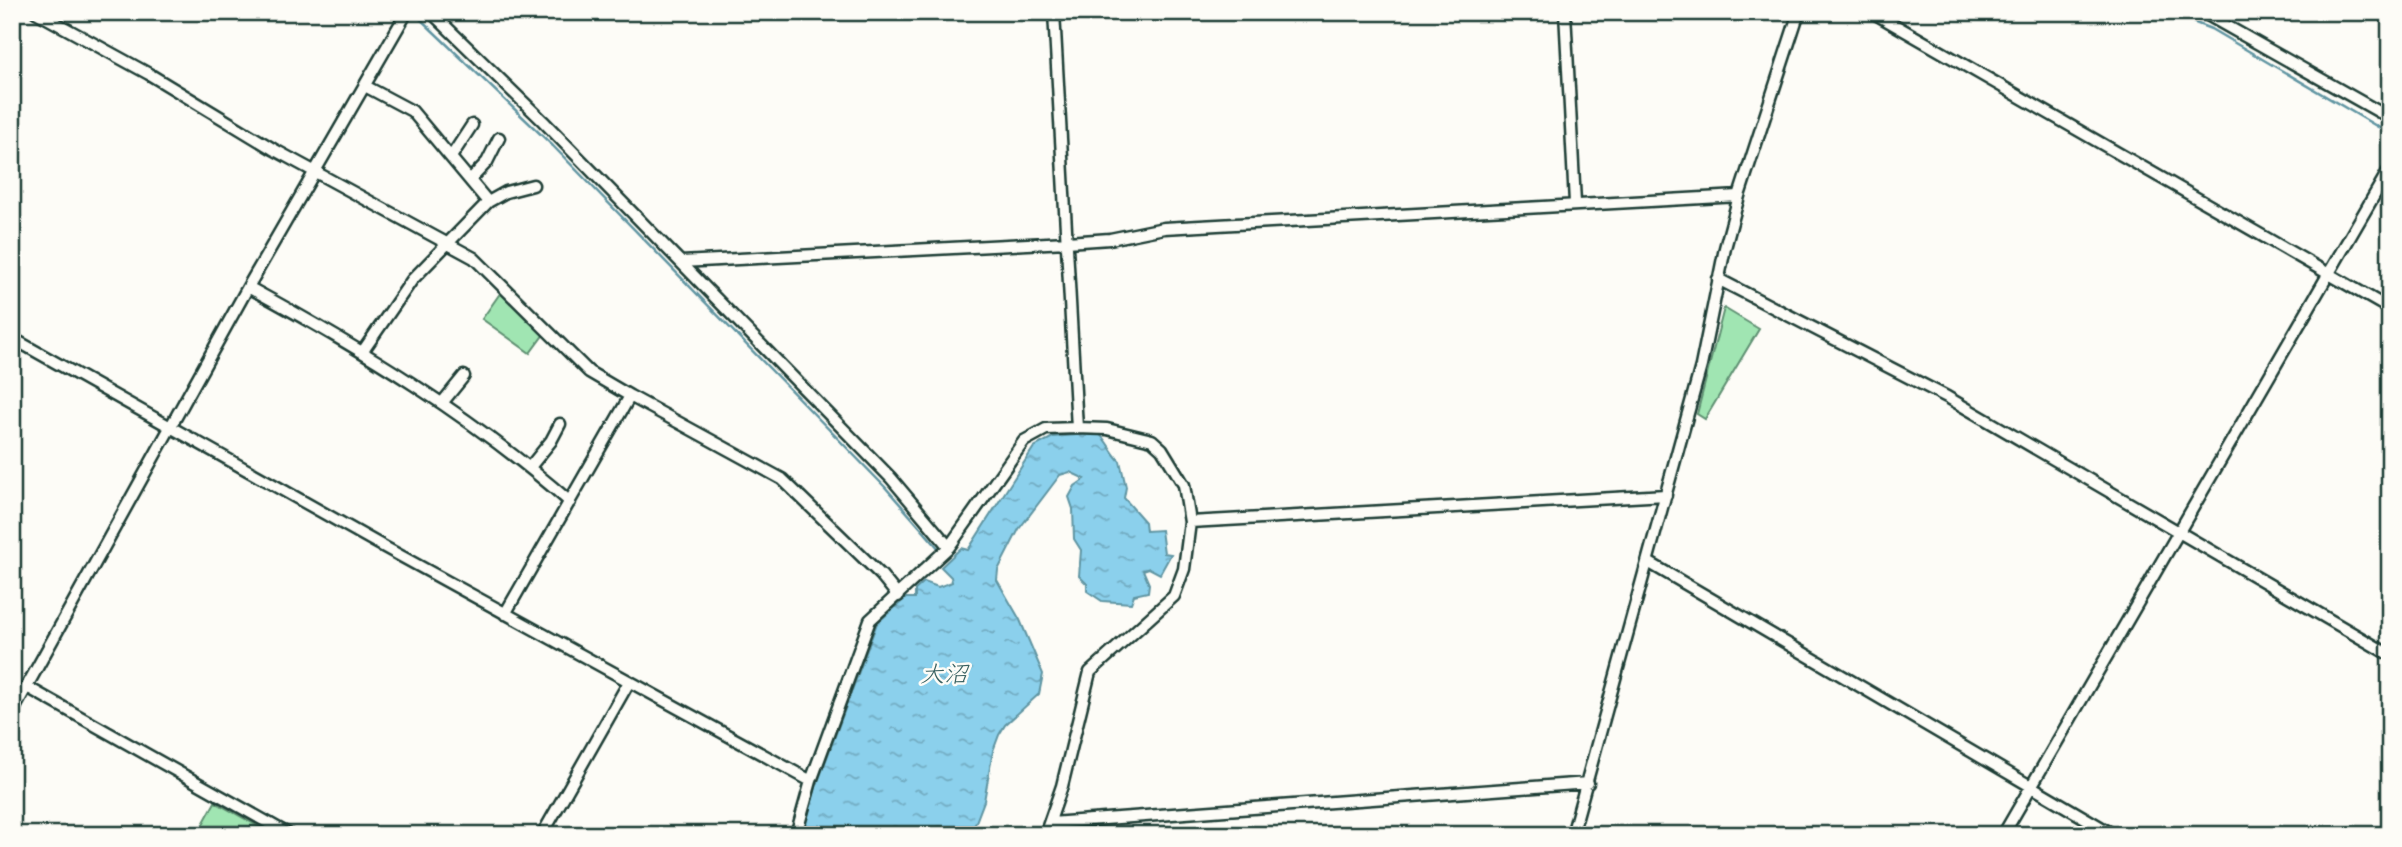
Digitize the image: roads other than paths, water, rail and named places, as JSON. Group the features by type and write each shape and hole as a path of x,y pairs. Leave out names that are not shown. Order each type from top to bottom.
{"street":[{"path":"36,12 474,258 589,372 782,479 881,575 898,596"},
{"path":"12,713 248,287 406,15 393,12"},
{"path":"431,12 681,262 891,478 945,551"},
{"path":"1054,12 1077,428"},
{"path":"1564,12 1575,203"},
{"path":"1572,835 1701,366 1718,279 1739,196 1799,12"},
{"path":"1872,12 2219,214 2390,309"},
{"path":"2202,12 2390,118"},
{"path":"365,86 412,111 488,202"},
{"path":"451,158 471,125"},
{"path":"470,180 487,162 499,138"},
{"path":"2003,835 2390,169"},
{"path":"363,351 412,280 488,202 506,192 533,185"},
{"path":"681,262 1067,242 1111,239 1164,228 1575,203 1739,196"},
{"path":"1718,279 1947,397 2179,535 2390,655"},
{"path":"248,287 363,351 468,418 570,502"},
{"path":"12,338 505,614 811,780"},
{"path":"442,403 464,376"},
{"path":"505,614 630,396"},
{"path":"530,467 551,441 560,424"},
{"path":"796,835 811,780 870,620 945,551 1024,441 1046,429 1107,429 1152,440 1162,449 1184,485 1190,522 1184,569 1174,596 1090,672 1051,823 1045,835"},
{"path":"1190,522 1666,495"},
{"path":"1648,562 2114,835"},
{"path":"542,835 629,682"},
{"path":"27,687 290,835"},
{"path":"1051,823 1588,783"}],"water":[{"name":"大沼","path":"1099,434 1120,461 1126,487 1124,498 1145,522 1146,531 1161,530 1164,553 1171,554 1160,574 1149,568 1143,570 1149,584 1148,592 1134,595 1131,603 1102,601 1087,591 1087,584 1079,576 1081,550 1074,539 1073,509 1069,497 1075,486 1085,479 1070,472 1060,475 1019,529 998,570 997,580 1020,620 1043,674 1039,694 1005,725 999,735 993,751 984,801 971,835 802,835 816,787 877,623 906,598 915,598 915,590 924,582 938,587 952,582 951,577 941,567 961,548 968,550 1034,447 1053,437"}],"waterway":[{"path":"413,12 553,146 885,487 940,550"},
{"path":"2167,12 2211,29 2390,134"}]}
